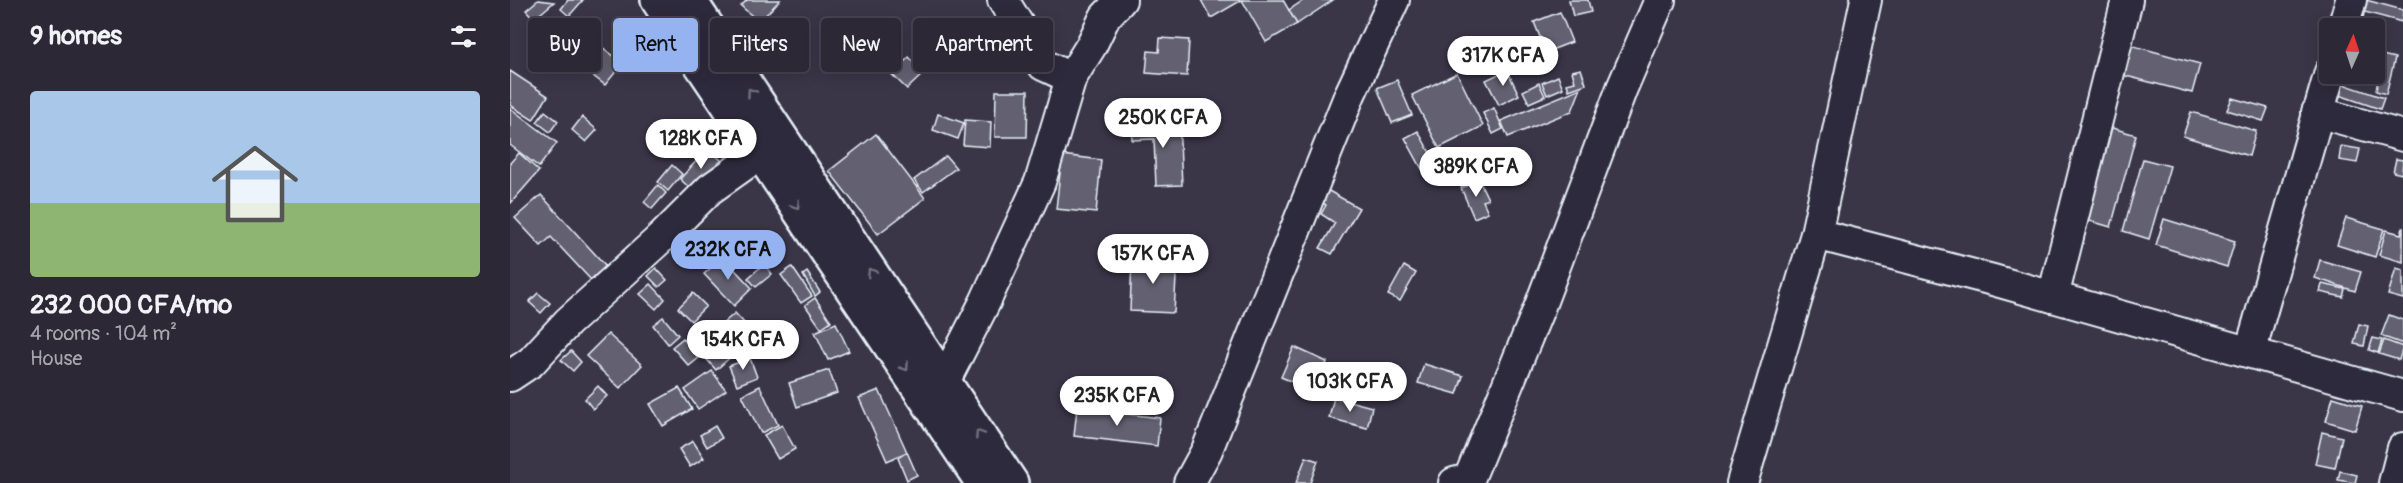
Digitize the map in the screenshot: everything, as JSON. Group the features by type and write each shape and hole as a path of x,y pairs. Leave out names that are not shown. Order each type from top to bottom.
{"main road":[{"path":"658,0 983,483"},
{"path":"689,0 1011,483"}],"street":[{"path":"1003,0 1043,65 1071,78"},
{"path":"944,382 985,302 1040,182 1071,78 1091,46 1105,17 1121,0"},
{"path":"1189,483 1207,450 1350,94 1394,0"},
{"path":"1454,483 1469,479 1540,306 1622,88 1660,0"},
{"path":"1742,483 1816,234 1866,0"},
{"path":"2053,297 2127,0"},
{"path":"2346,18 2351,0"},
{"path":"2250,352 2326,84"},
{"path":"2317,112 2403,136"},
{"path":"510,376 531,362 568,322 662,237 710,189 761,153"},
{"path":"1816,234 2053,297 2403,396"},
{"path":"2394,483 2403,448"}],"building":[{"path":"538,0 554,2 535,18 526,10"},
{"path":"568,0 583,0 569,16 561,9"},
{"path":"747,0 780,0 763,18 754,18 741,6"},
{"path":"1201,0 1242,0 1211,18"},
{"path":"1242,0 1283,0 1297,24 1266,42"},
{"path":"1304,0 1333,0 1297,24 1289,10"},
{"path":"1569,0 1588,0 1591,12 1573,16"},
{"path":"2352,0 2366,0 2403,10 2402,22 2350,8"},
{"path":"1560,12 1572,42 1546,52 1534,22"},
{"path":"1160,38 1189,40 1187,76 1146,73 1148,51 1159,52"},
{"path":"2130,45 2200,64 2192,93 2122,75"},
{"path":"601,46 613,55 613,72 616,72 605,85 588,72 601,72"},
{"path":"2385,56 2395,58 2386,94 2376,91 2377,84 2385,84"},
{"path":"909,57 913,61 913,72 924,73 907,89 889,72 901,72 901,65"},
{"path":"1581,69 1586,84 1569,90 1567,84 1575,82 1572,71"},
{"path":"1507,70 1519,95 1499,105 1486,80"},
{"path":"510,71 548,96 533,120 510,105"},
{"path":"1457,73 1483,126 1439,148 1412,95"},
{"path":"1558,76 1563,88 1547,95 1542,83"},
{"path":"1397,80 1412,115 1392,123 1377,88"},
{"path":"1539,83 1545,96 1529,103 1523,91"},
{"path":"2343,84 2384,98 2380,109 2339,95"},
{"path":"1581,88 1572,111 1508,137 1501,121"},
{"path":"996,91 1028,91 1027,137 995,137"},
{"path":"2232,98 2268,108 2263,121 2227,110"},
{"path":"510,108 557,143 539,167 510,145"},
{"path":"1494,108 1503,129 1493,134 1483,113"},
{"path":"545,111 558,121 550,132 537,122"},
{"path":"2191,112 2256,131 2249,156 2183,136"},
{"path":"938,114 964,123 958,139 933,130"},
{"path":"582,117 597,130 586,142 572,130"},
{"path":"965,120 991,122 990,147 963,145"},
{"path":"1179,120 1182,185 1156,186 1154,139 1132,140 1131,122"},
{"path":"2109,127 2136,135 2111,227 2083,219"},
{"path":"1418,131 1435,162 1422,169 1405,138"},
{"path":"876,134 925,198 878,234 829,171"},
{"path":"2341,146 2360,149 2357,163 2339,160"},
{"path":"708,148 722,161 694,192 680,179"},
{"path":"519,153 539,171 510,204 510,163"},
{"path":"1062,155 1101,160 1096,213 1056,209"},
{"path":"946,156 956,168 923,192 914,180"},
{"path":"2143,159 2170,166 2149,239 2123,231"},
{"path":"2396,159 2403,160 2402,174 2393,172"},
{"path":"672,165 682,174 668,191 658,182"},
{"path":"1479,180 1488,199 1483,201 1488,212 1474,218 1461,188"},
{"path":"658,185 666,193 652,209 644,202"},
{"path":"1320,186 1359,208 1332,254 1320,248 1335,223 1321,214 1326,205 1313,197"},
{"path":"541,195 606,266 591,280 551,237 541,246 515,218"},
{"path":"2346,218 2384,229 2375,257 2337,245"},
{"path":"2164,219 2235,241 2227,267 2156,245"},
{"path":"2403,227 2403,262 2379,255 2386,230 2401,234"},
{"path":"752,232 762,242 756,248 750,242 744,248 740,244"},
{"path":"723,257 752,288 734,306 704,274"},
{"path":"1132,258 1177,260 1174,313 1130,311"},
{"path":"2320,260 2361,272 2355,291 2315,278"},
{"path":"764,264 772,274 756,287 748,278"},
{"path":"1404,266 1416,273 1400,301 1388,295"},
{"path":"792,267 812,296 801,303 781,275"},
{"path":"656,268 667,280 659,287 648,276"},
{"path":"2396,268 2403,270 2403,299 2388,295"},
{"path":"807,272 820,292 815,296 803,275"},
{"path":"651,284 665,299 656,309 640,294"},
{"path":"2322,284 2345,289 2343,297 2320,292"},
{"path":"538,293 550,303 541,313 529,302"},
{"path":"693,293 706,306 691,321 678,308"},
{"path":"815,298 831,321 821,328 805,305"},
{"path":"735,313 755,335 716,370 696,347"},
{"path":"2389,315 2403,320 2403,344 2381,336"},
{"path":"663,317 678,335 668,344 653,325"},
{"path":"836,323 849,351 828,360 815,332"},
{"path":"781,324 791,338 782,344 777,337 772,341 767,334"},
{"path":"2359,324 2368,326 2364,346 2354,344"},
{"path":"608,334 642,365 620,388 586,356"},
{"path":"683,338 699,358 689,366 672,347"},
{"path":"2373,338 2382,340 2378,353 2369,350"},
{"path":"2384,340 2403,347 2399,360 2379,354"},
{"path":"1294,347 1327,362 1323,372 1337,378 1328,397 1281,377"},
{"path":"571,351 581,362 573,371 561,360"},
{"path":"750,358 757,377 737,385 729,366"},
{"path":"1424,364 1463,376 1457,394 1418,383"},
{"path":"829,370 837,393 797,407 789,383"},
{"path":"712,371 726,390 698,409 685,390"},
{"path":"598,386 607,396 593,409 585,399"},
{"path":"760,386 778,425 761,433 742,395"},
{"path":"679,388 692,409 663,426 650,404"},
{"path":"879,390 907,452 887,461 859,398"},
{"path":"1334,397 1372,407 1367,428 1329,418"},
{"path":"2333,397 2362,406 2355,430 2326,421"},
{"path":"1077,408 1160,418 1157,446 1074,436"},
{"path":"782,425 795,449 778,459 764,435"},
{"path":"715,426 722,438 707,447 700,435"},
{"path":"2322,432 2342,437 2335,468 2315,464"},
{"path":"693,441 704,458 690,467 679,449"},
{"path":"907,452 917,475 907,480 898,458"},
{"path":"1306,457 1318,461 1310,483 1296,483"},
{"path":"2340,471 2357,475 2355,483 2338,480"}]}
